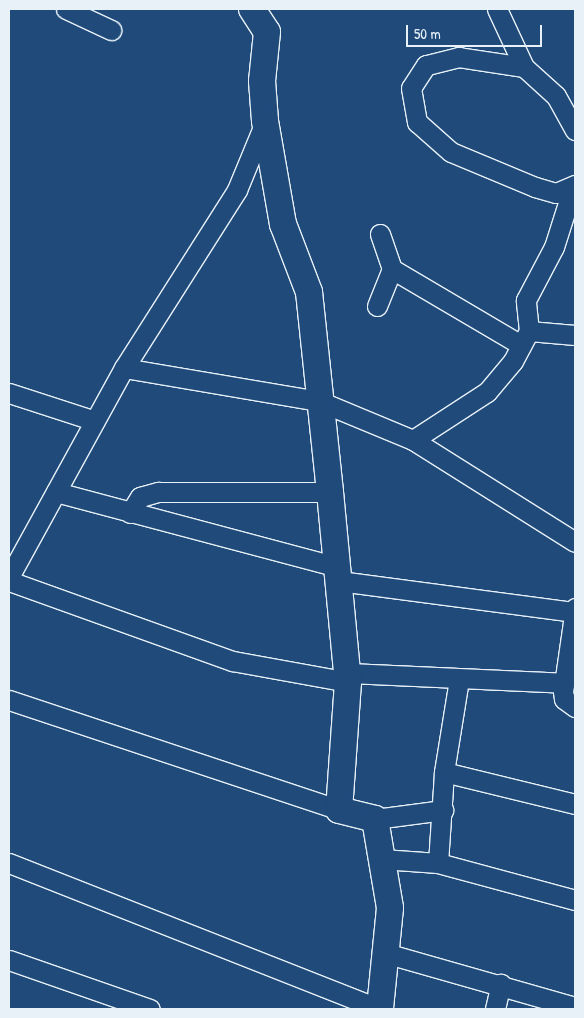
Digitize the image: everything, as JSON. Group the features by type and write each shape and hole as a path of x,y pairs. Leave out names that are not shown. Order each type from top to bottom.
{"street":[{"path":"66,9 111,30"},
{"path":"252,9 267,32 262,80 265,121 283,224 309,292 347,678 339,810"},
{"path":"497,9 524,67 556,96 575,130"},
{"path":"524,67 459,57 426,65 411,88 417,122 451,152 535,187 556,193 574,186"},
{"path":"265,121 237,190 124,368 9,579 233,661 347,678 459,679 564,683"},
{"path":"412,440 487,392 525,338 526,300 554,247 574,186"},
{"path":"377,306 392,269 380,234"},
{"path":"392,269 525,338 575,335"},
{"path":"124,368 319,401 412,440 575,542"},
{"path":"9,392 95,421"},
{"path":"56,492 338,574 575,612"},
{"path":"130,513 140,497 158,492 330,492"},
{"path":"575,608 564,683 564,699 575,707"},
{"path":"438,863 443,810 444,772 459,679"},
{"path":"9,700 339,810 376,819 443,810"},
{"path":"444,772 575,804"},
{"path":"9,863 380,1009 384,953 390,908 376,819"},
{"path":"382,859 438,863 575,900"},
{"path":"384,953 575,1006"},
{"path":"9,960 150,1009"},
{"path":"495,1009 501,984"}]}
